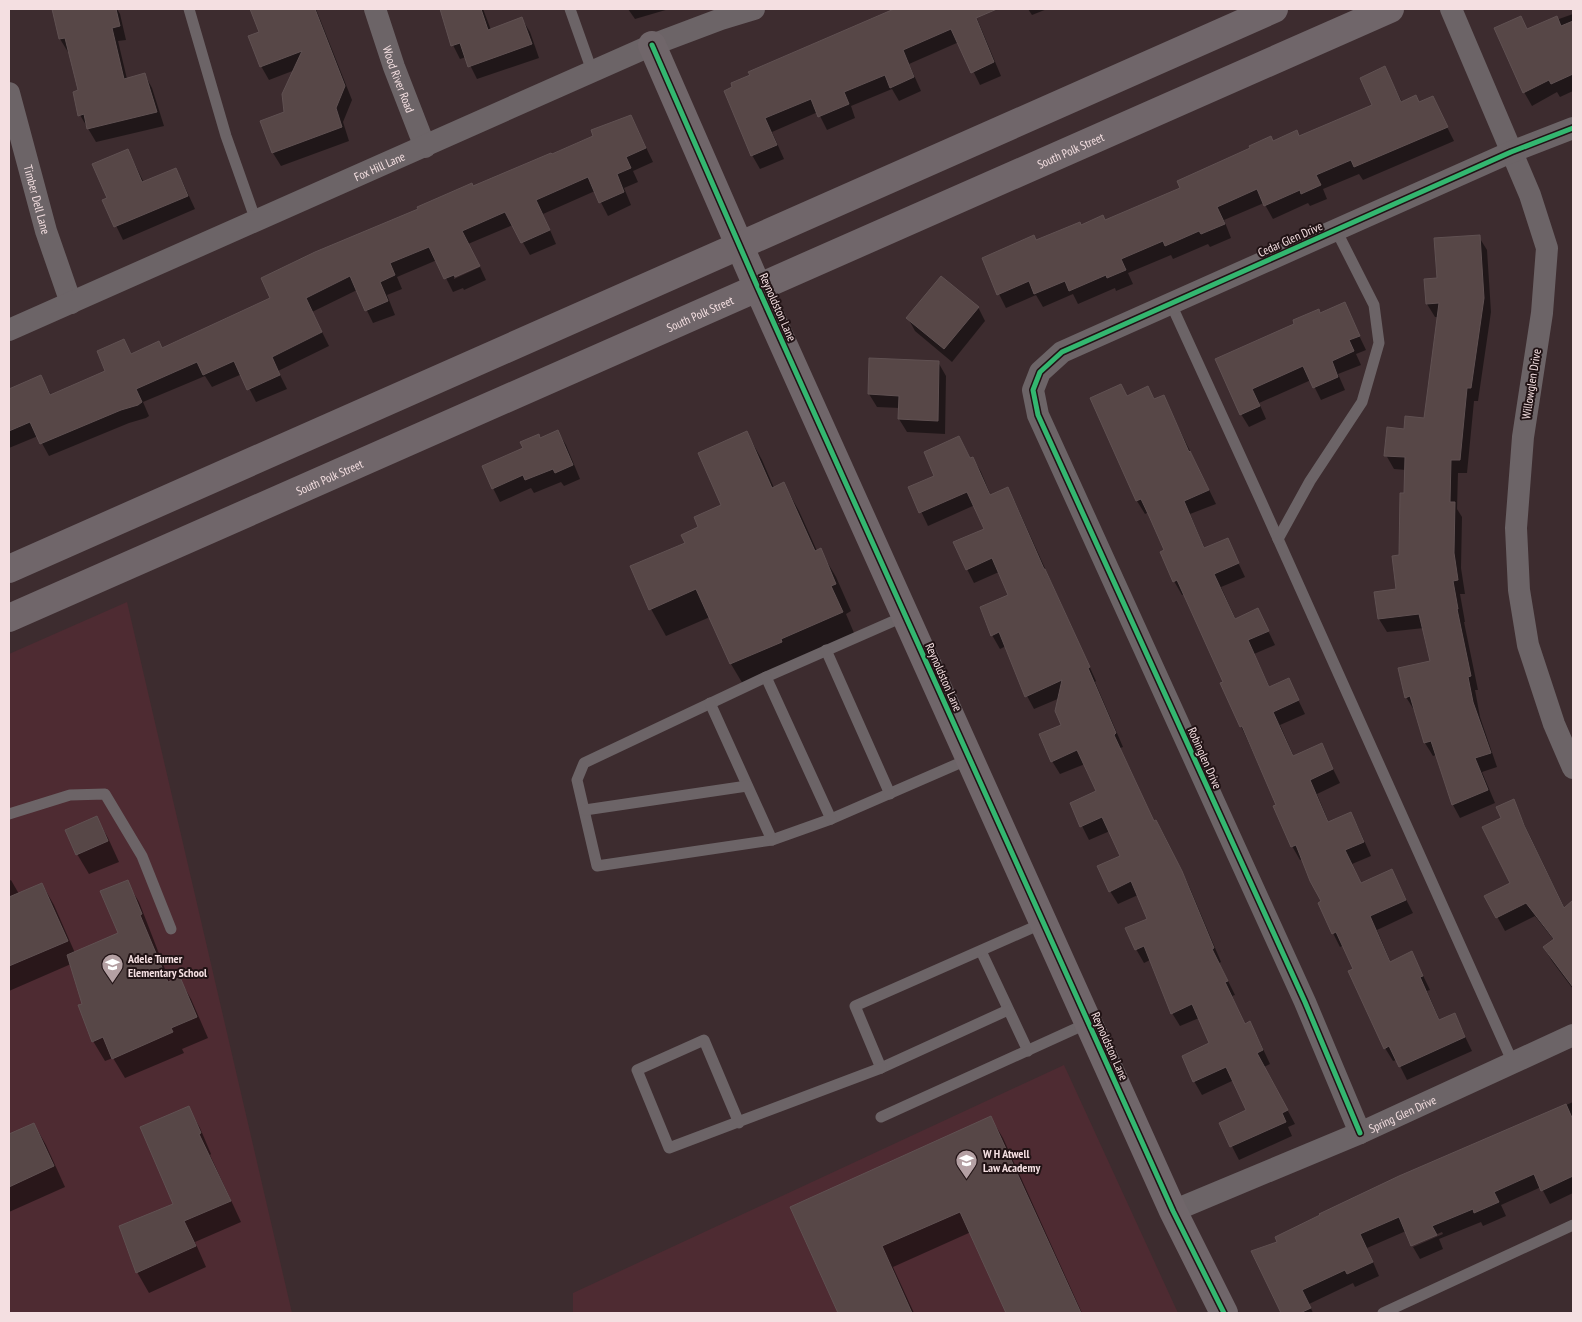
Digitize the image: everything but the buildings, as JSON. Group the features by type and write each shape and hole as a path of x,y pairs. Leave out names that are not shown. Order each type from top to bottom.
{"main road":[{"path":"9,569 1274,9"},
{"name":"South Polk Street","path":"9,618 1390,9"},
{"name":"Reynoldston Lane","path":"652,45 739,246 1172,1211 1224,1313"}],"street":[{"name":"Wood River Road","path":"375,9 394,67 425,146"},
{"name":"Fox Hill Lane","path":"9,330 652,45 754,9"},
{"name":"Willowglen Drive","path":"1451,9 1530,196 1547,248 1542,313 1522,446 1516,528 1519,590 1528,645 1554,724 1573,768"},
{"name":"Timber Dell Lane","path":"9,93 46,232 72,303"},
{"name":"Cedar Glen Drive","path":"1033,390 1040,372 1062,352 1511,152 1573,128"},
{"name":"Robinglen Drive","path":"1033,390 1038,415 1301,992 1360,1133"},
{"name":"Spring Glen Drive","path":"1172,1211 1360,1133 1573,1035"}],"lane":[{"path":"189,9 226,136 256,221"},
{"path":"570,9 592,71"},
{"path":"1278,539 1310,481 1362,402 1379,343 1374,306 1336,230"},
{"path":"1171,304 1513,1063"},
{"path":"905,615 766,677 584,762 577,780 597,866 772,840 831,819 970,759"},
{"path":"826,650 890,794"},
{"path":"766,677 831,819"},
{"path":"710,703 772,840"},
{"path":"584,810 747,786"},
{"path":"9,814 70,795 105,794 142,856 171,929"},
{"path":"882,1068 855,1006 1043,923"},
{"path":"981,951 1028,1050"},
{"path":"739,1123 704,1040 637,1070 670,1148 739,1123 882,1068 1008,1010"},
{"path":"881,1117 1088,1023"},
{"path":"1382,1313 1573,1225"}],"shaded area":[{"name":"Adele Turner Elementary School","path":"127,602 292,1313 9,1313 9,654"},
{"name":"W H Atwell Law Academy","path":"1064,1065 1178,1313 573,1313 573,1293"}],"cycle path":[{"path":"652,45 758,288 1173,1211 1224,1313"},
{"path":"1360,1133 1305,1002 1038,415 1033,390 1040,372 1062,352 1511,152 1573,128"}],"place":[{"name":"Adele Turner Elementary School","path":"112,984"},
{"name":"W H Atwell Law Academy","path":"967,1179"}]}
